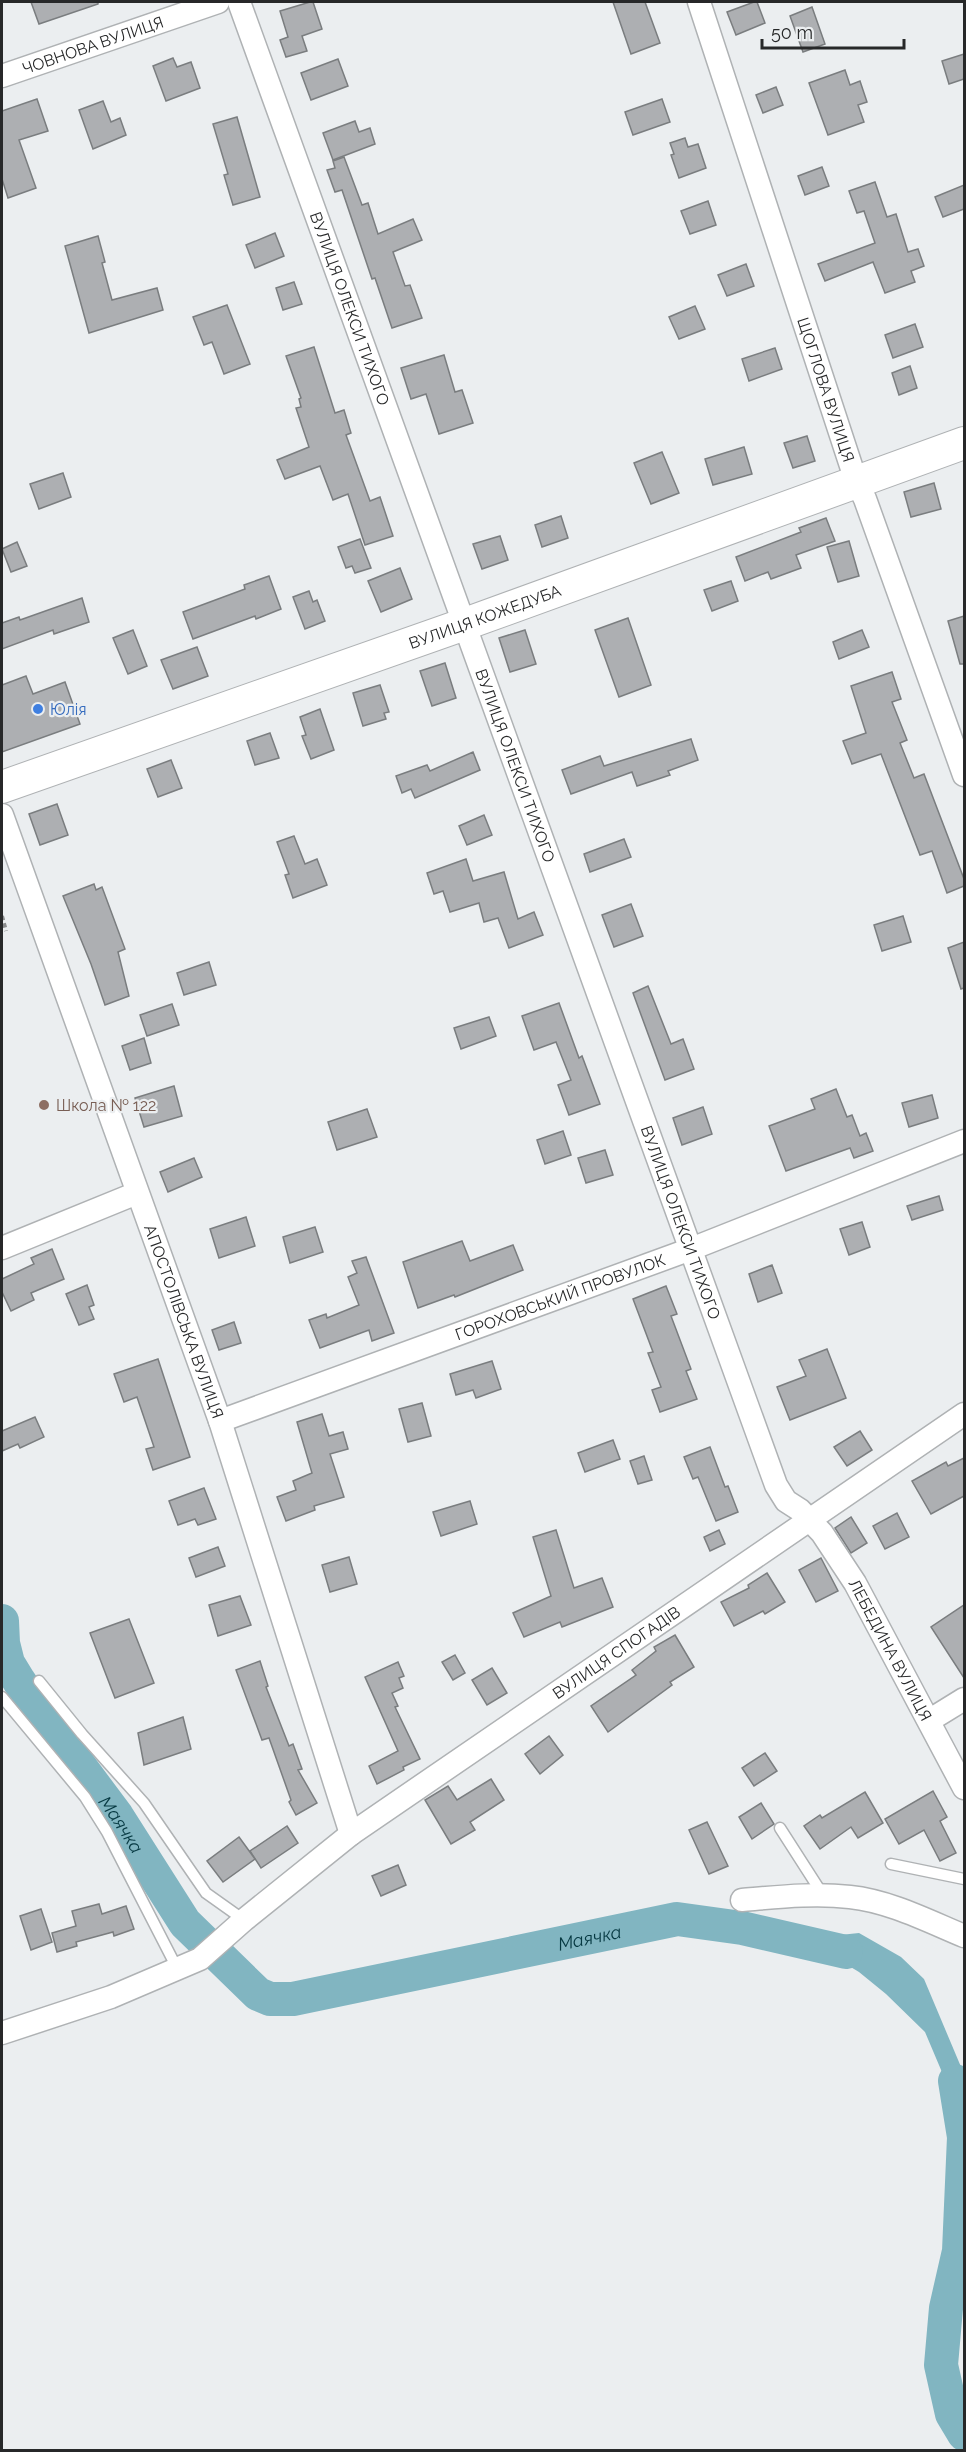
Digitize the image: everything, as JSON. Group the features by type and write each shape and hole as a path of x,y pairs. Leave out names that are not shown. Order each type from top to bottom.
{"street":[{"name":"ЧОВНОВА ВУЛИЦЯ","path":"2,76 218,2"},
{"name":"ВУЛИЦЯ ОЛЕКСИ ТИХОГО","path":"239,2 776,1485 786,1501 808,1520"},
{"name":"ЩОГЛОВА ВУЛИЦЯ","path":"699,2 856,482 865,499 964,775"},
{"name":"ВУЛИЦЯ КОЖЕДУБА","path":"2,787 465,624 964,443"},
{"name":"АПОСТОЛІВСЬКА ВУЛИЦЯ","path":"2,815 220,1421 351,1834"},
{"name":"ГОРОХОВСЬКИЙ ПРОВУЛОК","path":"220,1421 691,1249 964,1141"},
{"path":"2,1248 137,1193"},
{"name":"ВУЛИЦЯ СПОГАДІВ","path":"2,2033 111,1997 200,1959 244,1920 351,1834 964,1414"},
{"name":"ЛЕБЕДИНА ВУЛИЦЯ","path":"808,1520 822,1533 855,1583 930,1720 964,1788"},
{"path":"930,1720 964,1699"},
{"path":"742,1900 850,1897 875,1902 964,1936"}],"lane":[{"path":"39,1681 82,1734 144,1803 206,1893 244,1920"},
{"path":"2,1697 85,1797 107,1833 178,1970"},
{"path":"780,1828 823,1896"},
{"path":"891,1864 964,1878"}],"path":[{"path":"2,916 6,930"}],"water":[{"path":"859,1933 901,1957 924,1979 964,2074 964,2127 955,2123 947,2084 925,2032 886,1994 859,1972 834,1957 806,1951 799,1943 811,1938"}],"building":[{"path":"31,2 98,2 98,4 39,24"},
{"path":"313,2 322,29 302,36 307,51 286,57 280,40 288,37 280,11"},
{"path":"613,2 645,2 660,43 631,54"},
{"path":"757,2 765,23 736,35 727,12"},
{"path":"812,7 825,44 803,52 790,16"},
{"path":"964,54 964,79 949,84 942,61"},
{"path":"173,58 177,67 191,62 200,88 166,101 153,66"},
{"path":"338,59 348,86 311,100 301,73"},
{"path":"845,70 850,85 860,81 867,102 858,105 864,122 828,135 809,83"},
{"path":"776,87 783,105 763,113 756,95"},
{"path":"37,99 48,131 19,140 36,188 8,198 2,179 2,111"},
{"path":"662,99 670,122 633,135 625,112"},
{"path":"103,101 111,122 120,118 126,135 93,149 79,110"},
{"path":"237,117 260,197 233,205 224,175 228,174 213,124"},
{"path":"355,121 359,132 370,128 375,144 333,160 323,133"},
{"path":"685,138 688,147 698,144 706,168 679,178 671,155 674,154 670,143"},
{"path":"344,157 362,205 368,203 378,234 413,219 422,240 393,252 405,286 410,285 422,318 392,328 375,278 372,279 342,190 335,192 327,170 335,168 333,161"},
{"path":"822,167 829,186 805,195 798,176"},
{"path":"875,182 887,217 896,214 908,252 918,249 924,266 911,271 915,282 885,293 873,262 825,281 818,264 875,243 864,211 857,213 849,191"},
{"path":"964,185 964,209 943,217 935,197"},
{"path":"708,201 716,225 690,234 681,211"},
{"path":"275,233 284,256 255,268 246,245"},
{"path":"98,236 105,262 102,263 112,300 157,288 163,310 89,333 65,246"},
{"path":"746,264 754,286 727,296 718,275"},
{"path":"294,282 302,304 283,310 276,288"},
{"path":"227,305 250,364 224,374 212,342 204,345 193,317"},
{"path":"695,306 705,329 679,339 669,317"},
{"path":"915,324 923,347 893,358 885,335"},
{"path":"314,347 335,413 344,410 351,433 346,435 370,501 380,497 393,536 365,545 348,494 333,500 320,466 285,479 277,460 309,447 296,408 301,407 299,399 301,398 286,356"},
{"path":"775,348 782,369 749,381 742,359"},
{"path":"444,355 455,392 462,390 473,423 439,434 426,394 411,399 401,368"},
{"path":"910,366 917,388 899,395 892,373"},
{"path":"807,436 815,461 793,468 784,443"},
{"path":"744,447 752,474 713,485 705,459"},
{"path":"662,452 679,493 651,504 634,463"},
{"path":"63,473 71,497 39,509 30,484"},
{"path":"934,483 941,509 911,517 904,492"},
{"path":"561,516 568,538 542,547 535,525"},
{"path":"826,518 835,541 796,555 801,568 771,579 768,572 745,581 736,557 801,532 799,528"},
{"path":"500,536 508,560 482,569 473,544"},
{"path":"360,539 371,568 355,573 352,566 346,568 338,547"},
{"path":"849,541 859,576 838,582 827,547"},
{"path":"17,542 27,566 11,572 2,549"},
{"path":"400,568 412,599 381,612 368,581"},
{"path":"269,576 281,609 193,639 183,612 245,589 244,585"},
{"path":"731,581 738,601 712,611 704,590"},
{"path":"309,591 313,602 317,600 325,621 305,629 293,597"},
{"path":"82,598 89,622 54,634 53,630 2,649 2,623 19,617 20,620"},
{"path":"964,616 964,664 960,664 948,621"},
{"path":"628,618 651,685 619,697 595,630"},
{"path":"133,630 147,666 128,674 113,638"},
{"path":"525,630 536,664 510,672 499,638"},
{"path":"862,630 869,647 839,659 833,642"},
{"path":"197,647 208,676 173,689 161,660"},
{"path":"445,663 456,698 432,706 420,671"},
{"path":"892,672 901,699 892,702 907,740 900,743 914,778 924,774 964,879 964,886 947,893 932,851 920,855 881,754 852,764 843,741 866,733 851,686"},
{"name":"Юлія","path":"26,676 33,694 65,682 80,724 2,752 2,685"},
{"path":"380,685 389,712 384,713 386,719 363,726 353,693"},
{"path":"320,709 334,750 311,759 302,736 306,735 300,717"},
{"path":"270,733 279,758 255,765 247,741"},
{"path":"691,739 698,760 668,771 670,775 637,786 632,772 571,794 562,770 600,756 604,766"},
{"path":"473,752 480,770 415,798 411,789 402,793 396,776 427,765 430,771"},
{"path":"171,760 182,788 158,797 147,769"},
{"path":"57,804 68,835 40,845 29,814"},
{"path":"484,815 492,835 467,845 459,826"},
{"path":"294,836 305,864 317,859 327,885 293,898 285,875 289,874 277,842"},
{"path":"624,839 631,857 590,872 584,854"},
{"path":"466,859 473,881 504,872 518,919 534,912 543,935 509,948 498,918 484,922 479,903 450,912 443,891 434,894 427,873"},
{"path":"94,884 96,890 102,887 125,949 118,952 129,996 105,1005 63,896"},
{"path":"631,904 643,936 614,947 602,915"},
{"path":"903,916 911,942 882,951 874,925"},
{"path":"964,942 964,988 961,989 948,948"},
{"path":"209,962 216,985 184,995 177,973"},
{"path":"648,986 671,1044 683,1039 694,1069 665,1080 633,993"},
{"path":"559,1003 579,1058 582,1056 600,1104 569,1115 558,1085 571,1080 556,1042 534,1050 522,1016"},
{"path":"172,1004 179,1025 147,1036 140,1015"},
{"path":"489,1017 496,1036 461,1049 454,1028"},
{"path":"144,1038 151,1063 130,1070 122,1046"},
{"path":"174,1086 182,1116 144,1127 135,1098"},
{"path":"836,1089 847,1117 852,1115 860,1136 866,1133 873,1151 854,1158 850,1148 786,1171 769,1126 815,1109 811,1099"},
{"path":"932,1095 938,1118 909,1127 902,1103"},
{"path":"703,1107 712,1134 682,1145 673,1118"},
{"path":"367,1109 377,1137 337,1150 328,1122"},
{"path":"563,1131 571,1155 545,1164 537,1140"},
{"path":"605,1150 613,1175 586,1183 578,1158"},
{"path":"194,1158 202,1177 168,1192 160,1172"},
{"path":"939,1196 943,1210 912,1220 907,1206"},
{"path":"246,1217 255,1246 219,1258 210,1229"},
{"path":"862,1222 870,1247 849,1255 840,1229"},
{"path":"315,1227 323,1252 290,1263 283,1237"},
{"path":"462,1241 470,1261 513,1245 523,1270 455,1297 454,1295 418,1308 403,1262"},
{"path":"52,1249 64,1279 31,1293 34,1300 11,1311 2,1292 2,1279 34,1264 31,1258"},
{"path":"366,1257 394,1333 372,1341 369,1330 320,1348 309,1320 326,1314 327,1318 359,1305 348,1277 357,1273 352,1261"},
{"path":"772,1265 782,1293 758,1302 749,1274"},
{"path":"87,1285 94,1305 89,1307 94,1319 79,1325 66,1294"},
{"path":"666,1286 677,1314 671,1316 691,1369 686,1371 697,1399 660,1412 652,1390 661,1387 648,1353 653,1352 633,1299"},
{"path":"234,1322 241,1343 219,1350 212,1330"},
{"path":"827,1349 846,1398 790,1420 777,1387 806,1376 799,1360"},
{"path":"158,1359 190,1457 153,1470 146,1449 154,1447 137,1397 124,1402 114,1374"},
{"path":"492,1361 501,1389 476,1398 473,1390 456,1395 450,1374"},
{"path":"422,1403 431,1436 408,1442 399,1409"},
{"path":"322,1414 329,1436 343,1432 348,1449 330,1454 344,1497 314,1506 315,1510 286,1521 277,1497 296,1490 293,1481 312,1473 297,1422"},
{"path":"35,1417 44,1437 20,1448 18,1444 2,1451 2,1431"},
{"path":"860,1431 872,1450 847,1466 834,1447"},
{"path":"613,1440 620,1459 585,1472 578,1453"},
{"path":"710,1447 725,1487 728,1486 738,1512 716,1521 698,1477 693,1479 684,1457"},
{"path":"644,1456 652,1480 638,1484 630,1461"},
{"path":"964,1458 964,1496 931,1514 912,1481 946,1462 948,1466"},
{"path":"204,1488 216,1519 198,1525 195,1519 178,1525 169,1501"},
{"path":"470,1501 477,1524 441,1536 433,1512"},
{"path":"897,1513 909,1537 885,1549 873,1526"},
{"path":"851,1517 867,1543 851,1553 835,1528"},
{"path":"556,1530 574,1588 602,1578 613,1607 562,1627 560,1622 524,1637 513,1613 551,1596 533,1537"},
{"path":"719,1530 725,1544 710,1551 704,1537"},
{"path":"218,1547 225,1566 196,1577 189,1558"},
{"path":"349,1557 357,1584 330,1592 322,1565"},
{"path":"821,1558 838,1591 816,1602 799,1570"},
{"path":"767,1573 785,1602 765,1614 763,1611 734,1626 721,1602 749,1588 748,1585"},
{"path":"240,1596 251,1625 218,1636 209,1605"},
{"path":"964,1605 964,1678 931,1627"},
{"path":"129,1619 154,1683 115,1698 90,1633"},
{"path":"675,1635 694,1667 670,1682 672,1685 608,1732 591,1706 636,1675 632,1670 656,1651 654,1647"},
{"path":"455,1655 465,1673 453,1680 442,1662"},
{"path":"260,1661 268,1686 266,1687 289,1746 293,1744 302,1769 298,1770 317,1803 296,1815 289,1802 291,1800 269,1738 262,1740 236,1670"},
{"path":"398,1662 404,1676 399,1678 403,1688 392,1693 398,1706 395,1707 420,1759 377,1784 369,1766 398,1751 365,1677"},
{"path":"492,1668 507,1693 487,1705 472,1680"},
{"path":"183,1717 191,1749 144,1765 138,1733"},
{"path":"549,1736 563,1755 540,1774 525,1754"},
{"path":"765,1753 777,1771 754,1786 742,1768"},
{"path":"491,1779 504,1800 470,1822 475,1830 451,1844 425,1800 448,1786 457,1800"},
{"path":"933,1791 947,1817 940,1821 956,1853 940,1861 924,1830 899,1844 885,1819"},
{"path":"865,1792 883,1823 858,1838 851,1827 820,1849 804,1826 820,1815 822,1818"},
{"path":"761,1803 774,1824 752,1839 739,1817"},
{"path":"707,1822 728,1866 709,1874 689,1830"},
{"path":"287,1826 298,1843 261,1868 250,1851"},
{"path":"239,1837 255,1859 223,1882 207,1861"},
{"path":"398,1865 406,1885 381,1896 372,1876"},
{"path":"99,1904 102,1914 126,1906 134,1929 114,1936 113,1932 76,1942 77,1946 57,1952 52,1933 76,1926 72,1911"},
{"path":"41,1909 52,1942 31,1950 20,1916"}],"waterway":[{"name":"Маячка","path":"2,1621 3,1643 8,1663 41,1714 117,1816 185,1923 258,1994 270,1999 293,1999 677,1919 742,1928 846,1952"},
{"name":"Маячка","path":"955,2081 964,2137 959,2251 946,2308 941,2365 952,2414 964,2434"}],"place":[{"name":"Юлія","path":"38,709"},
{"name":"Школа № 122","path":"44,1105"}]}
